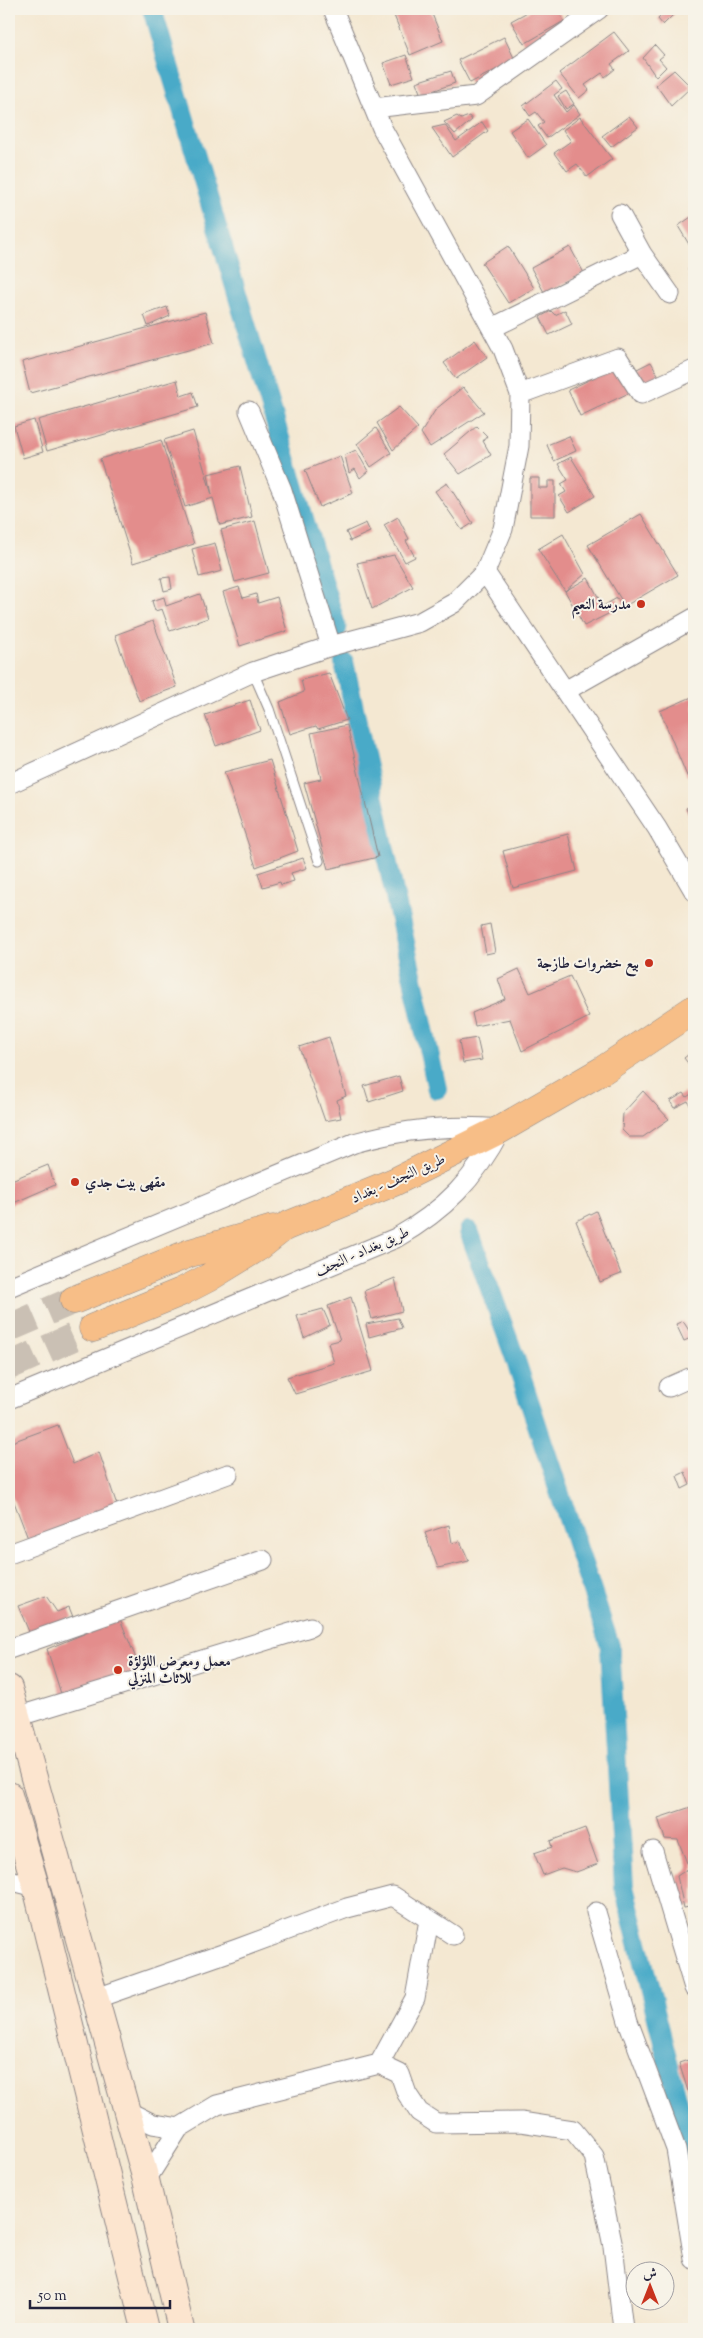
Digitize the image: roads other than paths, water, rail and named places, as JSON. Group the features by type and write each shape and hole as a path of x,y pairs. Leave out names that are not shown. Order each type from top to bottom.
{"main road":[{"name":"طريق النجف - بغداد","path":"93,1328 181,1292 208,1278 260,1246 284,1227 394,1182 500,1129 603,1070 694,1009"},
{"path":"74,1300 190,1252 284,1227"},
{"path":"9,1688 94,1999 146,2180 181,2329"},
{"path":"9,1795 36,1887 145,2329"}],"street":[{"path":"9,784 253,672 331,646 420,622 454,603 485,572 504,529 519,446 520,394 504,349 382,128 333,9"},
{"path":"374,108 476,96 599,9"},
{"path":"620,214 642,254 670,294"},
{"path":"492,328 642,254"},
{"path":"520,394 618,358 641,394 694,370"},
{"path":"249,411 282,490 331,646"},
{"path":"485,572 657,828 694,891"},
{"path":"565,691 694,618"},
{"path":"9,1287 354,1143 377,1136 426,1128 459,1126 500,1129"},
{"name":"طريق بغداد - النجف","path":"9,1399 396,1238 439,1210 458,1193 489,1152 500,1129"},
{"path":"669,1387 694,1376"},
{"path":"9,1554 228,1474"},
{"path":"9,1649 262,1560"},
{"path":"16,1717 310,1627"},
{"path":"653,1851 694,1988"},
{"path":"9,1880 36,1887"},
{"path":"94,1999 347,1908 393,1896 452,1935"},
{"path":"596,1912 628,2021 676,2149 694,2260"},
{"path":"379,2064 415,1998 429,1920"},
{"path":"146,2180 179,2128 217,2106 379,2064 400,2074 407,2094 419,2112 436,2123 521,2122 573,2130 594,2156 613,2246 623,2329"},
{"path":"127,2111 154,2124 179,2128"}],"lane":[{"path":"253,672 269,709 319,861"}],"waterway":[{"path":"152,9 337,629"},
{"path":"344,662 437,1089"},
{"path":"469,1231 515,1358 610,1646 624,1887 694,2165"}],"tunnel":[{"path":"9,1328 74,1300"},
{"path":"9,1366 93,1328"}],"place":[{"name":"مدرسة النعيم","path":"641,604"},
{"name":"بيع خضروات طازجة","path":"649,963"},
{"name":"مقهى بيت جدي","path":"75,1182"},
{"name":"معمل ومعرض اللؤلؤة للاثاث المنزلي","path":"118,1670"}]}
